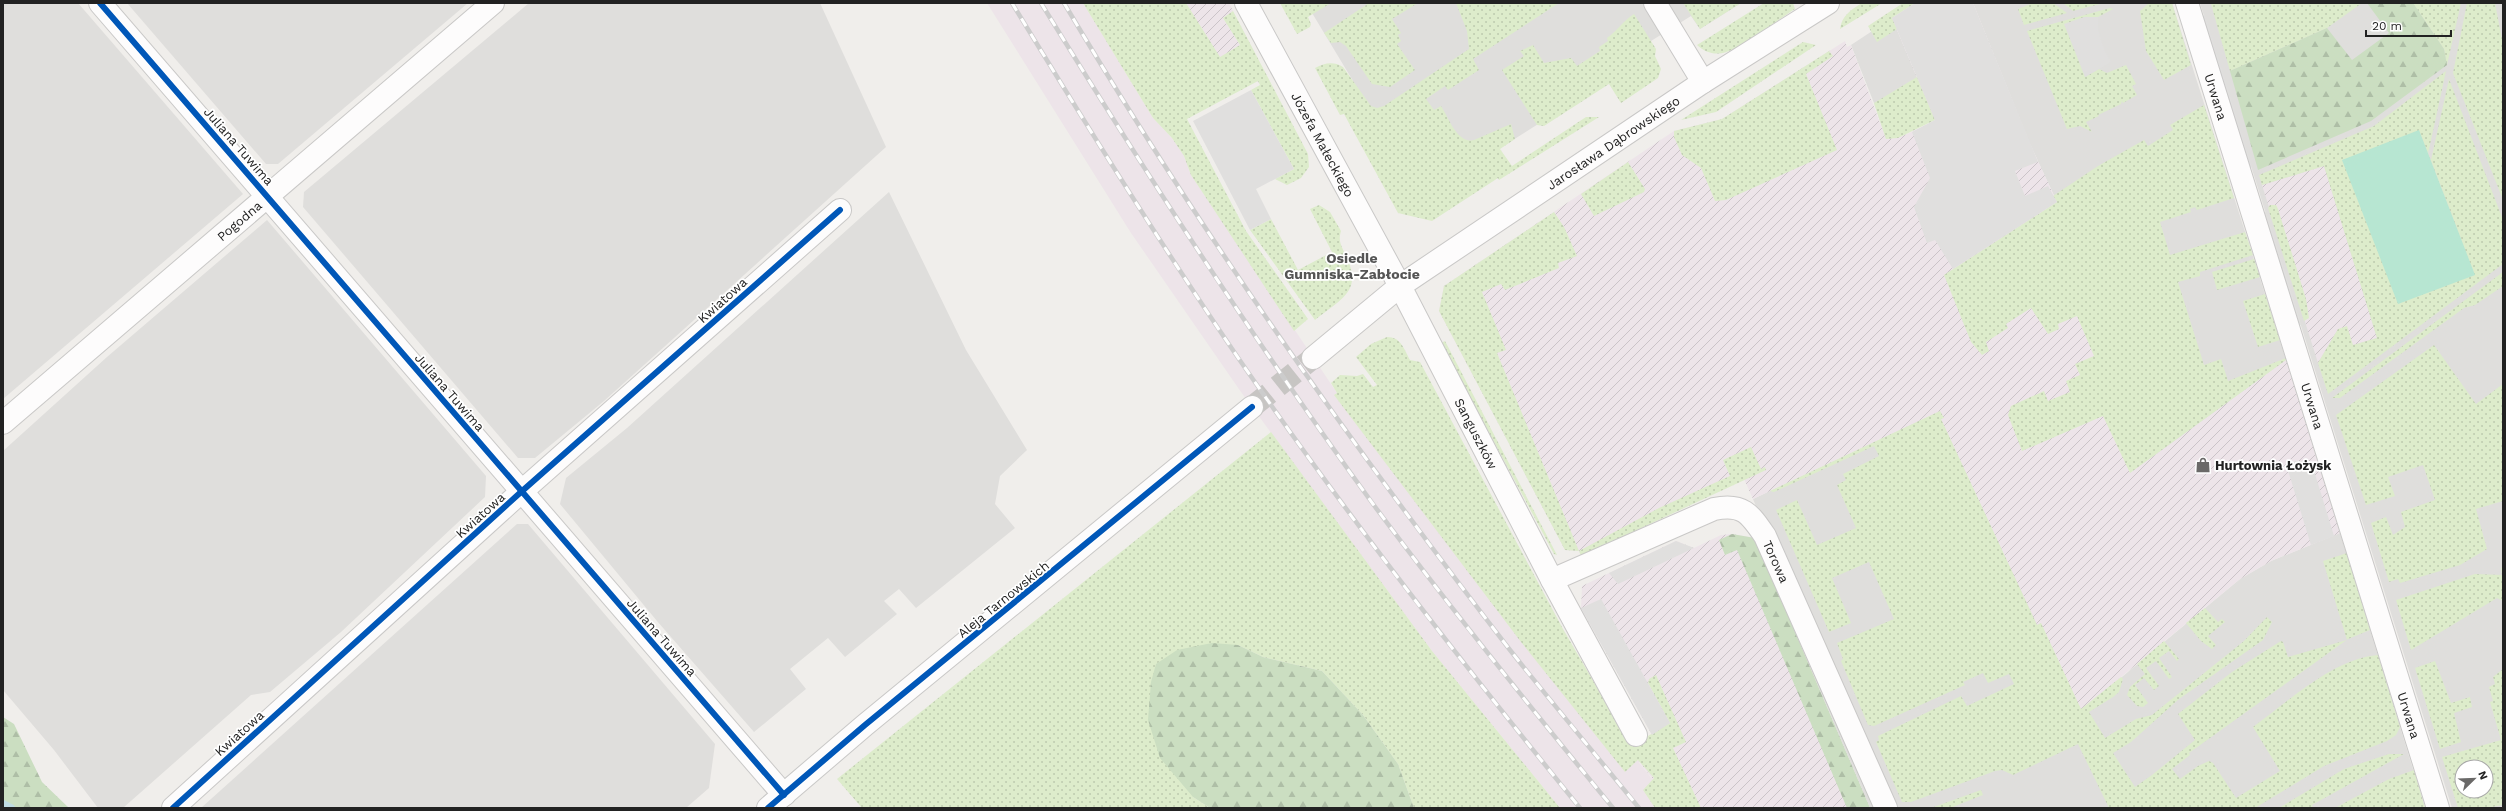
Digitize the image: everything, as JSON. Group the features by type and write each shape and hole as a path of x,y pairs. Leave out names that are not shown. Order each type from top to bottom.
{"street":[{"name":"Juliana Tuwima","path":"100,3 521,492 776,801"},
{"name":"Pogodna","path":"3,423 493,3"},
{"name":"Józefa Małeckiego","path":"1246,3 1400,286"},
{"path":"1655,3 1703,82"},
{"name":"Jarosława Dąbrowskiego","path":"1400,286 1703,82 1828,3"},
{"name":"Urwana","path":"2187,3 2438,808"},
{"name":"Kwiatowa","path":"173,808 521,492 840,210"},
{"path":"1313,358 1400,286"},
{"name":"Sanguszków","path":"1400,286 1552,580 1636,735"},
{"name":"Aleja Tarnowskich","path":"776,801 865,725 1252,407"},
{"name":"Torowa","path":"1552,580 1714,509 1731,506 1750,515 1765,536 1886,808"}],"shaded area":[{"path":"3,3 78,3 243,194 3,399"},
{"path":"127,3 468,3 278,164 266,164"},
{"path":"529,3 820,3 886,147 604,401 535,458 518,458 303,207 304,192"},
{"path":"987,3 1083,3 1153,118 1172,138 1184,156 1191,175 1337,393 1676,808 1560,808 1432,651 1241,392 1131,233"},
{"path":"1186,3 1229,3 1233,11 1223,18 1240,45 1220,58"},
{"path":"1306,3 1741,3 1700,29 1691,16 1651,41 1649,54 1423,197"},
{"path":"1915,3 1973,3 2030,144 2057,202 1944,275 2081,270 2148,460 2286,360 2340,533 2271,561 2240,579 2081,710 2041,623 2037,625 1941,419 1940,411 1753,499 1744,479 1581,556 1579,551 1565,550 1439,311 1444,286 1674,131 1722,119 1845,41 1847,47 1851,45 1886,139 1898,138 1935,121 1892,18"},
{"path":"1915,3 1973,3 2038,162 2015,171 2025,196 2048,186 2057,202 1953,269 1935,240 1927,243 1914,207 1930,178 1912,132 1935,120 1892,18"},
{"path":"1973,3 2172,3 2286,360 2148,461 1944,275 2057,202 2030,144"},
{"path":"2200,3 2503,3 2503,808 2452,808"},
{"path":"2205,15 2252,167 2244,170 2197,18"},
{"path":"2084,17 2098,17 2098,30 2104,49 2111,62 2085,77 2064,24"},
{"path":"1892,18 1935,120 1886,139 1874,103 1851,45"},
{"path":"1251,90 1294,169 1256,189 1271,219 1250,230 1193,121"},
{"path":"2324,166 2377,338 2353,345 2338,329 2318,363 2262,185"},
{"path":"889,192 966,350 1027,450 1000,476 995,504 1015,528 916,608 899,589 884,601 897,614 845,657 828,638 790,669 806,689 754,732 657,621 560,504 566,478 627,428"},
{"path":"2266,212 2301,325 2293,327 2258,215"},
{"path":"267,220 486,476 485,497 341,632 270,692 251,695 123,808 98,808 54,750 3,690 3,451 107,357"},
{"path":"1940,411 1941,419 2009,565 2041,623 2079,707 2093,701 2240,579 2271,561 2340,533 2425,808 1870,808 1755,538 1760,516 1753,499"},
{"path":"2296,461 2311,461 2334,536 2311,545 2286,464"},
{"path":"517,524 528,524 715,744 709,788 686,808 201,808"},
{"path":"1732,534 1755,538 1870,808 1676,808 1628,748 1652,735 1581,608 1582,586 1676,541 1694,548 1721,535"},
{"path":"1676,541 1694,548 1618,584 1609,573"},
{"path":"1601,599 1670,723 1652,735 1581,608"}],"green space":[{"path":"1083,3 1186,3 1220,57 1240,45 1223,18 1233,11 1308,154 1309,167 1301,178 1287,185 1275,179 1294,169 1251,90 1260,85 1258,81 1187,119 1246,231 1308,319 1294,331 1191,175 1184,156 1172,138 1153,118"},
{"path":"1280,3 1331,3 1308,17 1311,24 1310,27 1297,34"},
{"path":"1369,3 1418,3 1392,19 1401,33 1398,35 1401,41 1397,44 1415,70 1390,87 1372,84 1346,46 1340,42 1331,43 1324,33"},
{"path":"1456,3 1559,3 1473,59 1479,70 1448,90 1445,86 1426,99 1434,110 1441,106 1454,129 1463,138 1474,140 1511,124 1515,139 1500,149 1512,166 1586,117 1599,117 1499,180 1498,178 1432,221 1398,213 1344,114 1340,115 1315,68 1329,63 1343,67 1371,106 1377,108 1384,106 1469,49 1467,31"},
{"path":"1683,3 1741,3 1700,29"},
{"path":"1764,3 1793,3 1795,9 1740,46 1723,53 1712,53 1697,45"},
{"path":"1862,3 1882,3 1840,29 1845,16"},
{"path":"1903,3 1915,3 1892,18 1897,29 1877,42 1868,26"},
{"path":"2033,3 2053,3 2067,13 2024,25 2018,9"},
{"path":"2063,3 2104,3 2073,11"},
{"path":"2149,3 2172,3 2191,65 2164,80 2146,51 2140,11"},
{"path":"2362,3 2327,28 2230,71 2211,4"},
{"path":"2367,3 2413,3 2444,49 2447,65 2371,121 2258,170 2230,71 2327,28 2352,60 2389,33"},
{"path":"2413,3 2461,3 2447,65 2444,49"},
{"path":"2467,3 2495,3 2503,45 2503,200 2453,73"},
{"path":"2110,8 2113,9 2098,17 2084,17 2085,77 2099,69 2107,73 2126,65 2136,84 2132,86 2137,95 2123,103 2122,101 2121,104 2086,122 2092,132 2080,126 2067,129 2027,31"},
{"path":"1634,14 1656,49 1655,56 1661,69 1658,78 1621,103 1609,84 1544,126 1537,125 1502,70 1524,56 1520,51 1533,45 1544,63 1571,58 1577,66 1600,51 1599,47 1608,41 1607,38"},
{"path":"1803,42 1816,45 1716,112 1681,120"},
{"path":"1829,51 1833,56 1806,74 1837,150 1726,200 1715,201 1701,168 1682,155 1674,137 1674,131 1722,119"},
{"path":"2446,71 2428,153 2475,274 2431,160 2449,79 2503,220 2503,264 2328,394 2318,363 2338,329 2347,326 2353,345 2377,338 2324,166 2262,185 2259,175 2374,126"},
{"path":"1917,77 1935,120 1898,138 1886,139 1874,103"},
{"path":"2204,105 2234,198 2197,210 2195,207 2190,209 2191,212 2160,222 2170,255 2245,232 2253,255 2200,272 2200,276 2178,282 2204,365 2221,359 2228,381 2286,358 2286,360 2130,473 2103,416 2022,451 2008,415 2011,406 2044,391 2048,401 2070,392 2066,381 2080,375 2075,364 2094,356 2077,316 2058,324 2059,329 2048,334 2031,308 2006,324 2008,328 1986,342 1989,351 1982,355 1971,342 1944,275 2057,202 2053,196 2098,166 2144,140 2148,146 2173,130 2170,125"},
{"path":"2419,130 2475,275 2398,304 2342,160"},
{"path":"1628,162 1645,189 1644,192 1594,216 1581,194"},
{"path":"1319,205 1330,212 1341,231 1340,243 1350,267 1352,277 1351,285 1347,293 1334,306 1315,320 1250,230 1271,219 1298,270 1332,252 1310,209"},
{"path":"2270,205 2276,205 2278,209 2306,299 2309,318 2304,321 2268,208"},
{"path":"1554,212 1564,227 1577,256 1558,263 1559,268 1505,290 1501,284 1482,292 1506,350 1497,353 1579,551 1565,550 1439,311 1444,286"},
{"path":"2254,259 2260,277 2217,290 2212,272"},
{"path":"2503,272 2503,286 2475,305 2464,308 2340,398 2332,398"},
{"path":"2265,294 2280,340 2258,347 2243,301"},
{"path":"1387,337 1396,339 1402,344 1410,360 1420,362 1563,629 1631,746 1670,723 1648,683 1649,679 1656,675 1686,742 1673,748 1701,808 1655,808 1643,790 1654,778 1638,760 1625,772 1521,642 1334,395 1337,393 1331,383 1340,375 1357,376 1363,374 1373,387 1377,385 1356,357 1371,344"},
{"path":"1445,341 1557,555 1554,554 1441,343"},
{"path":"2434,345 2476,404 2503,384 2503,501 2476,509 2487,549 2460,565 2400,583 2398,579 2389,582 2371,523 2386,517 2393,535 2405,527 2401,512 2435,500 2423,465 2388,477 2395,496 2366,505 2336,415"},
{"path":"1940,411 1944,418 1941,419 2037,625 2041,623 2081,709 2121,677 2123,679 2119,692 2089,712 2105,738 2136,719 2152,715 2244,641 2267,617 2272,622 2263,640 2179,699 2131,742 2113,753 2135,787 2195,740 2178,714 2232,672 2281,641 2283,642 2288,657 2346,640 2189,753 2190,755 2172,769 2180,779 2198,766 2209,761 2213,763 2236,798 2280,771 2253,727 2312,683 2345,664 2361,658 2378,655 2400,727 2396,735 2387,741 2324,766 2255,808 2109,808 2078,744 2013,775 2002,770 1995,771 1911,802 1902,802 1876,742 1879,740 1878,736 1961,696 1967,706 2014,684 2009,674 1988,683 1983,673 1963,682 1965,685 1874,726 1868,725 1841,661 1843,659 1837,643 1894,619 1869,562 1832,578 1851,623 1829,632 1776,510 1797,500 1817,545 1856,528 1837,485 1846,480 1843,474 1879,456 1874,446 1774,492 1770,491"},
{"path":"1271,432 1432,651 1560,808 1414,808 1398,764 1363,715 1322,671 1263,657 1238,645 1193,797 1210,808 862,808 837,779"},
{"path":"1751,447 1761,469 1765,467 1766,470 1581,556 1579,551 1659,508 1730,476 1723,460"},
{"path":"1732,534 1755,538 1870,808 1847,808 1737,550 1725,555 1719,540"},
{"path":"2347,553 2370,630 2347,640 2323,561"},
{"path":"2503,567 2503,601 2497,598 2411,650 2396,600 2475,574 2502,575 2501,568"},
{"path":"2205,608 2218,622 2222,619 2225,622 2208,636 2216,645 2212,649 2201,641 2186,623"},
{"path":"2164,641 2179,659 2177,661 2169,651 2159,658 2172,677 2169,679 2156,661 2146,668 2159,686 2154,690 2144,678 2135,685 2148,703 2143,707 2137,706 2127,695 2130,687 2145,674 2137,664"},
{"path":"1212,643 1238,645 1263,657 1322,671 1363,715 1398,764 1414,808 1210,808 1193,797 1160,758 1148,720 1151,682 1156,664 1177,650"},
{"path":"2435,661 2451,703 2470,697 2472,707 2454,713 2461,742 2440,749 2415,668"},
{"path":"2503,669 2503,805 2487,808 2458,808 2455,799 2494,799 2494,759 2454,759 2454,795 2442,757 2501,740 2490,702 2493,701 2489,687 2495,684 2493,677"},
{"path":"3,717 14,724 42,782 69,808 3,808"},
{"path":"2389,754 2404,754 2312,805 2313,808 2279,808 2344,769"},
{"path":"2414,770 2425,808 2335,808 2389,779"},
{"path":"1981,790 1983,795 1950,808 1931,808"}],"waterway":[{"path":"3,804 11,808"}],"tunnel":[{"path":"1252,407 1313,358"}],"railway":[{"path":"1012,3 1153,229 1211,318 1281,419 1364,533 1449,644 1580,808"},
{"path":"1041,3 1202,257 1329,443 1402,543 1461,620 1613,808"},
{"path":"1064,3 1167,170 1221,252 1334,414 1450,572 1510,650 1639,808"}],"cycle path":[{"path":"100,3 784,795"},
{"path":"173,808 521,492 840,210"},
{"path":"768,808 865,725 1252,407"}],"place":[{"name":"Hurtownia Łożysk","path":"2203,465"}],"district":[{"name":"Osiedle Gumniska-Zabłocie","path":"1352,266"}]}
